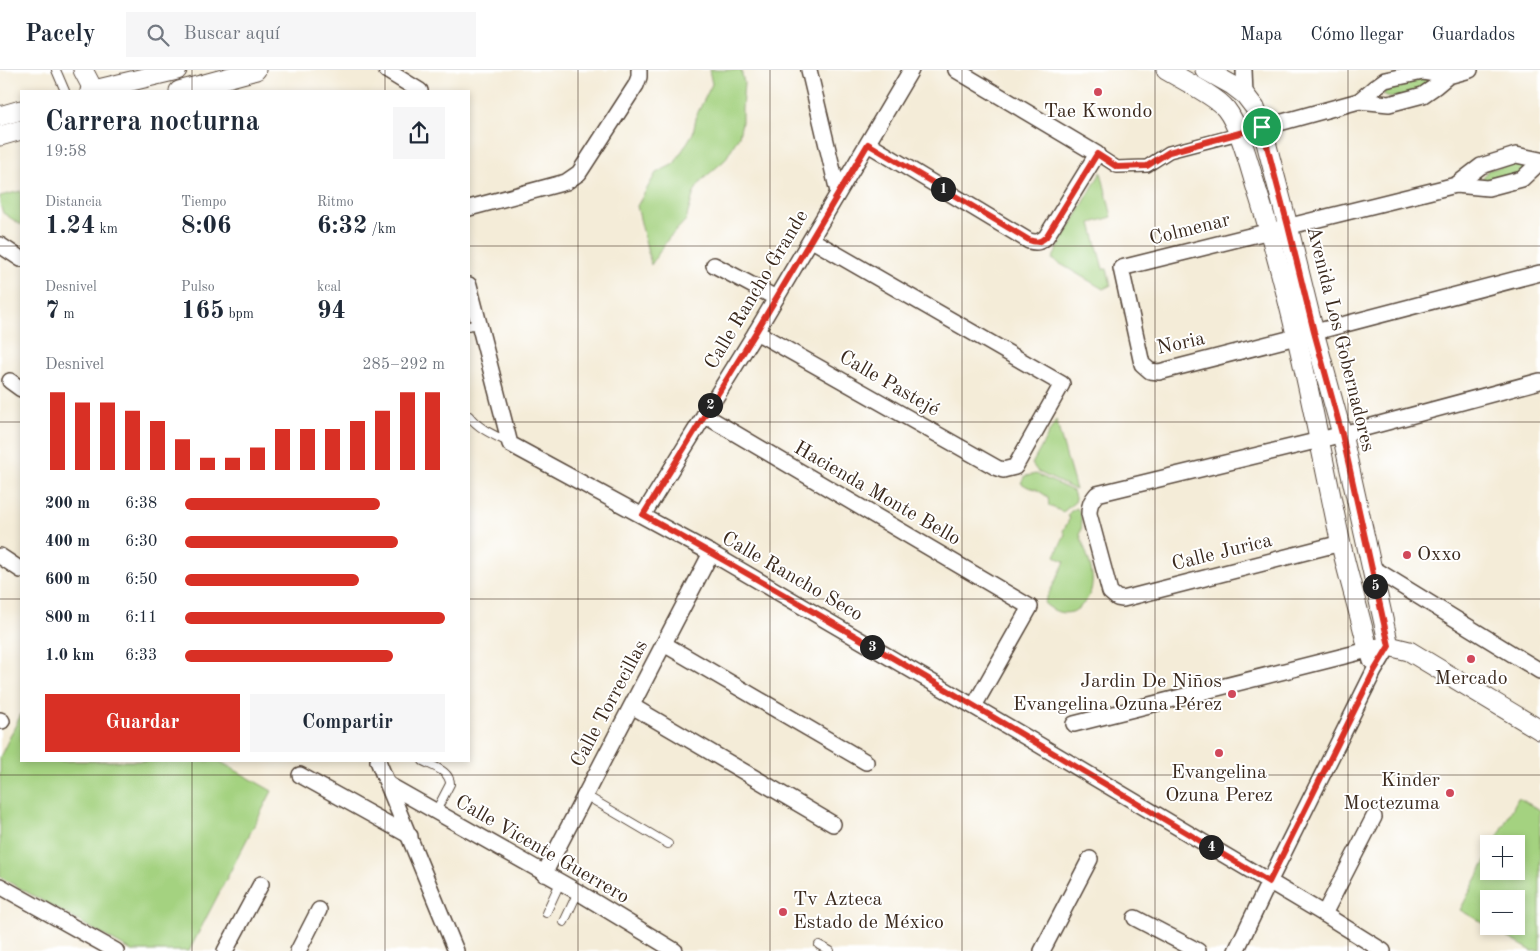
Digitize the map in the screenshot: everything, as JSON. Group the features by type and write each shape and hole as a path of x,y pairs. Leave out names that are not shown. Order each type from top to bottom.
{"street":[{"path":"83,70 101,87 177,70"},
{"path":"183,90 256,70"},
{"path":"386,70 414,87"},
{"path":"470,208 566,182 574,178 636,85 639,70"},
{"path":"809,70 838,192"},
{"name":"Calle Rancho Grande","path":"643,515 812,240 838,192 911,70"},
{"path":"956,70 1117,167 1147,166 1169,152 1359,101 1389,104 1423,95 1448,76"},
{"name":"Avenida Los Gobernadores","path":"1166,70 1218,101 1226,109 1239,134 1269,231 1342,434 1389,646"},
{"name":"Avenida Los Gobernadores","path":"1205,70 1232,85 1244,95 1255,108 1262,127 1288,226 1320,440 1341,543 1368,650"},
{"path":"1244,70 1244,95"},
{"path":"1359,101 1385,80 1423,72 1448,76 1470,70"},
{"path":"0,116 20,110"},
{"path":"0,136 20,130"},
{"path":"868,144 1036,243 1046,237 1097,154"},
{"path":"1456,185 1480,166 1516,155 1540,161"},
{"path":"1456,185 1488,188 1522,179 1540,161"},
{"name":"Colmenar","path":"1121,268 1456,185"},
{"name":"Calle Pastejé","path":"756,332 997,468 1003,470 1015,467 1062,384 812,240"},
{"path":"0,245 20,258"},
{"path":"714,265 776,298"},
{"name":"Noria","path":"1121,268 1142,364 1150,371 1158,372 1305,335"},
{"path":"1305,335 1540,274"},
{"path":"470,293 474,325 510,444"},
{"path":"1320,440 1540,381"},
{"name":"Hacienda Monte Bello","path":"704,415 1030,607 974,706"},
{"name":"Calle Jurica","path":"1320,440 1097,494 1089,505 1089,514 1110,592 1113,596 1123,599 1341,543"},
{"name":"Calle Rancho Seco","path":"510,444 711,553 974,706 1383,951"},
{"name":"Calle Torrecillas","path":"544,874 711,553"},
{"path":"0,556 20,569"},
{"path":"1371,567 1540,671"},
{"path":"664,644 866,762"},
{"path":"1236,951 1374,671 1389,646"},
{"path":"1074,724 1389,646 1410,651 1540,730"},
{"path":"1368,650 1374,671"},
{"path":"632,706 832,824"},
{"path":"378,762 456,951"},
{"path":"300,775 410,836"},
{"name":"Calle Vicente Guerrero","path":"389,785 578,892 675,951"},
{"path":"1324,914 1374,817"},
{"path":"1042,951 1090,858"},
{"path":"225,951 261,884"},
{"path":"0,886 116,951"},
{"path":"298,951 319,910"},
{"path":"1135,918 1198,951"}],"lane":[{"path":"56,70 65,90"},
{"path":"470,417 484,430 510,444"},
{"path":"425,762 444,771 450,780 450,784 436,811"},
{"path":"585,795 668,844"},
{"path":"546,913 560,883"},
{"path":"564,922 578,892"},
{"path":"819,945 830,951"}],"green space":[{"path":"709,70 741,70 744,83 742,122 739,136 725,160 702,180 694,192 686,220 668,239 651,265 637,206 656,173 674,164 693,133 697,114 712,84"},
{"path":"1423,78 1432,82 1424,91 1391,98 1383,94 1390,86"},
{"path":"1522,162 1530,167 1522,175 1490,183 1482,179 1488,170"},
{"path":"1101,172 1112,217 1091,223 1103,269 1107,269 1111,285 1103,289 1052,259"},
{"path":"20,191 20,224 3,213 0,196"},
{"path":"1056,420 1076,490 1038,472 1032,464"},
{"path":"1036,474 1073,491 1076,501 1063,512 1049,506 1048,497 1036,489 1021,483 1025,476"},
{"path":"1077,508 1082,520 1080,534 1089,560 1092,586 1084,603 1068,613 1053,610 1044,603 1065,562 1055,556 1065,534 1063,531 1070,518 1067,516"},
{"path":"20,716 20,762 221,762 272,791 189,951 132,951 0,877 0,757"},
{"path":"1518,798 1540,810 1540,951 1532,951 1504,935 1525,935 1525,890 1480,890 1480,921 1460,910 1480,872 1480,880 1525,880 1525,835 1499,835"}],"place":[{"name":"Tae Kwondo","path":"1098,92"},
{"name":"Oxxo","path":"1407,555"},
{"name":"Mercado","path":"1471,659"},
{"name":"Jardin De Niños Evangelina Ozuna Pérez","path":"1232,694"},
{"name":"Evangelina Ozuna Perez","path":"1219,753"},
{"name":"Kinder Moctezuma","path":"1450,793"},
{"name":"Tv Azteca Estado de México","path":"783,912"}],"route":[{"path":"1262,127 1342,434 1389,646 1374,671 1269,882 1032,740 643,515 812,240 838,192 868,144 1036,243 1046,237 1097,154 1117,167 1147,166 1169,152 1262,127"}]}
